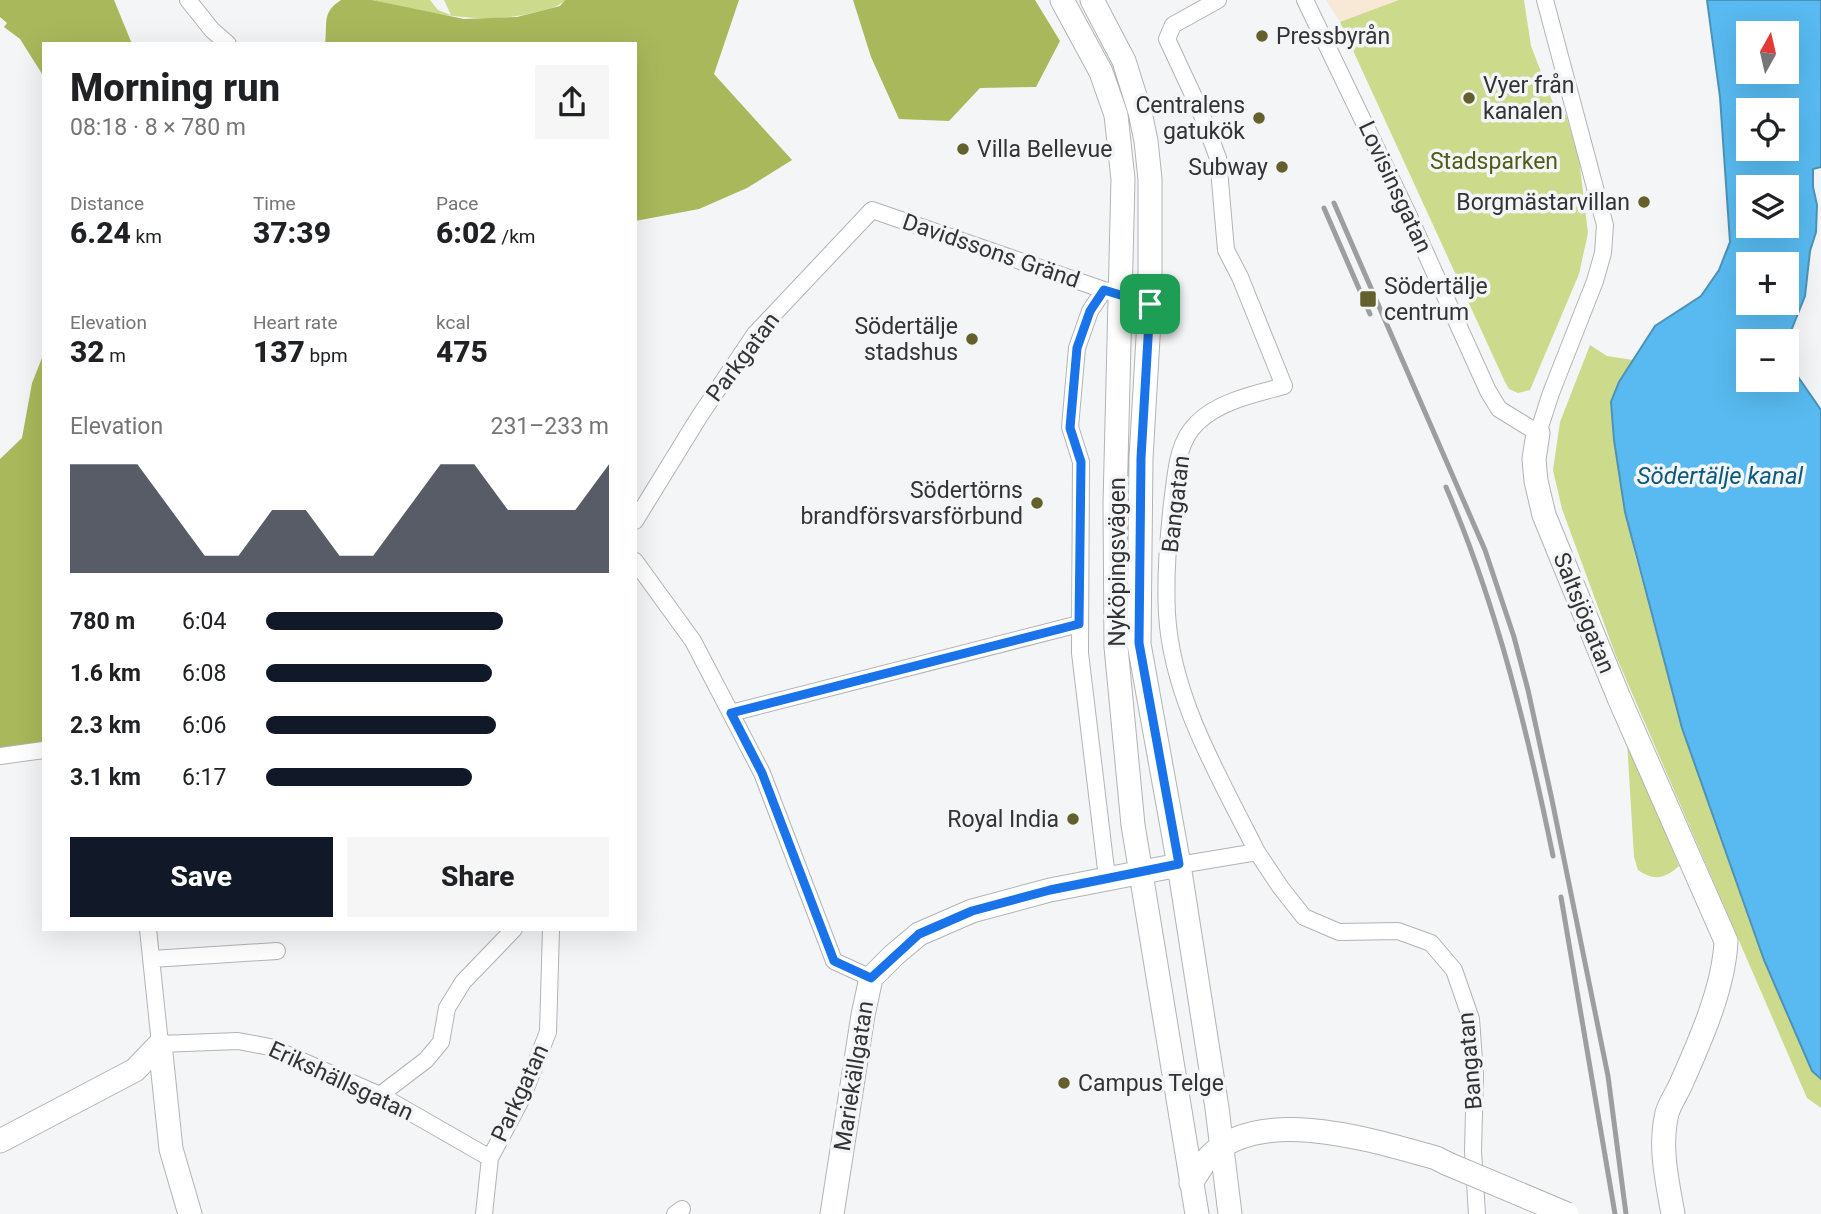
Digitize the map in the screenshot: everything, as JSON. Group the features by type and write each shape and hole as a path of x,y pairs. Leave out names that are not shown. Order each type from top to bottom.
{"main road":[{"name":"Nyköpingsvägen","path":"1062,0 1101,72 1116,115 1124,179 1113,293 1116,647 1133,825 1197,1214"},
{"name":"Nyköpingsvägen","path":"1092,0 1124,61 1146,141 1150,180 1150,304 1141,458 1139,643 1179,864 1217,1108 1230,1214"},
{"name":"Saltsjögatan","path":"1538,433 1534,459 1544,515 1619,698 1726,941 1725,965 1718,987 1681,1084 1668,1110 1663,1136 1664,1164 1673,1214"},
{"name":"Mariekällgatan","path":"832,1214 871,978 919,934 972,911 1107,877 1179,864"},
{"path":"0,1141 135,1070 160,1044"},
{"path":"160,1044 171,1149 190,1214"},
{"path":"1178,1107 1191,1126 1204,1138 1221,1147 1336,1144 1392,1146"},
{"path":"1217,1108 1249,1127 1267,1132"},
{"path":"1191,1183 1210,1156 1221,1147 1250,1134 1299,1130 1336,1132 1436,1158 1567,1214"}],"street":[{"path":"188,0 212,30 226,42"},
{"name":"Bangatan","path":"1219,0 1173,25 1167,39 1200,110 1218,158 1226,250 1240,276 1284,386 1241,397 1225,405 1198,422 1182,447 1169,533 1167,616 1179,679 1202,743 1257,852 1304,917 1339,932 1398,931 1431,943 1454,970 1471,1019 1475,1066 1473,1151 1477,1214"},
{"name":"Lovisinsgatan","path":"1305,0 1408,214 1488,391 1499,409 1538,433"},
{"name":"Saltsjögatan","path":"1538,433 1595,281 1603,253 1605,225 1545,0"},
{"name":"Davidssons Gränd","path":"872,210 1150,304"},
{"name":"Parkgatan","path":"637,518 755,334 872,210"},
{"name":"Nyköpingsvägen","path":"1107,877 1087,727 1079,624 1081,462 1070,428 1077,348 1090,311 1113,293"},
{"path":"637,564 693,641 762,773 834,961 871,978"},
{"path":"731,713 1079,624"},
{"path":"0,756 42,750"},
{"path":"1179,864 1257,852"},
{"path":"148,931 160,1044"},
{"path":"380,1095 426,1060 440,1042 447,1008 463,982 512,931"},
{"name":"Parkgatan","path":"484,1214 490,1158 522,1098 548,1032 551,931"},
{"path":"152,960 277,951"},
{"name":"Erikshällsgatan","path":"160,1044 238,1041 270,1047 380,1095 490,1158"}],"shaded area":[{"path":"1326,0 1404,0 1340,22"}],"green space":[{"path":"0,0 114,0 131,42 42,42 42,74 20,39 4,27 7,23 0,17"},
{"path":"341,0 372,0 464,19 517,17 560,6 565,0 739,0 714,74 792,160 747,188 699,209 637,221 637,42 325,42 328,14"},
{"path":"372,0 430,0 438,10 451,15 444,0 565,0 548,9 515,16 474,18 454,16 413,9"},
{"path":"853,0 1035,0 1060,41 1036,87 980,88 949,121 899,119 871,57"},
{"name":"Stadsparken","path":"1399,0 1524,0 1531,46 1553,103 1566,115 1579,159 1588,233 1579,274 1530,390 1518,393 1509,389 1505,382 1340,22"},
{"path":"1590,345 1607,356 1633,360 1619,382 1614,440 1625,512 1635,555 1682,728 1764,960 1812,1071 1821,1079 1821,1108 1807,1098 1616,656 1562,509 1553,470 1560,422"},
{"path":"42,358 42,750 0,756 0,459 22,438 32,383"},
{"path":"1627,741 1679,866 1664,876 1643,874 1638,870 1634,857"}],"water":[{"name":"Södertälje kanal","path":"1707,0 1821,0 1821,167 1813,169 1817,205 1816,232 1810,251 1805,296 1799,311 1799,252 1736,252 1736,315 1797,315 1792,329 1736,329 1736,392 1799,392 1799,378 1821,410 1821,1079 1812,1071 1764,960 1682,728 1625,512 1614,440 1611,402 1619,382 1655,326 1701,296 1719,270 1730,242 1720,97"}],"railway":[{"path":"1334,203 1485,550 1514,637 1552,800 1608,1076 1626,1214"},
{"path":"1324,208 1370,314"},
{"path":"1446,487 1481,577 1509,669 1553,856"},
{"path":"1561,897 1615,1214"}],"place":[{"name":"Pressbyrån","path":"1262,36"},
{"name":"Vyer från kanalen","path":"1469,98"},
{"name":"Centralens gatukök","path":"1259,118"},
{"name":"Villa Bellevue","path":"963,149"},
{"name":"Subway","path":"1282,167"},
{"name":"Borgmästarvillan","path":"1644,202"},
{"name":"Södertälje centrum","path":"1368,299"},
{"name":"Södertälje stadshus","path":"972,339"},
{"name":"Södertörns brandförsvarsförbund","path":"1037,503"},
{"name":"Royal India","path":"1073,819"},
{"name":"Campus Telge","path":"1064,1083"}],"route":[{"path":"1104,290 1150,304 1141,458 1139,643 1179,864 1107,877 972,911 919,934 871,978 834,961 762,773 731,713 1079,624 1081,462 1070,428 1077,348 1090,311 1104,290"}]}
